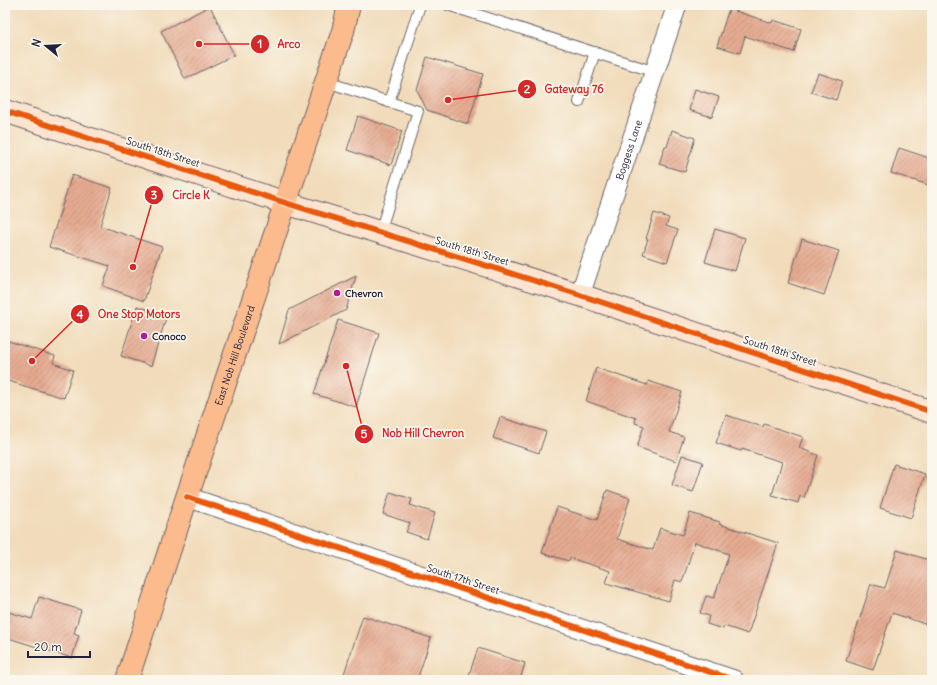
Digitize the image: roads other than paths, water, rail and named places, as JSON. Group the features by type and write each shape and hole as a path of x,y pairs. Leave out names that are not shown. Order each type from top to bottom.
{"main road":[{"name":"East Nob Hill Boulevard","path":"127,680 327,82 343,31 349,5"},
{"name":"East Nob Hill Boulevard","path":"343,31 356,5"}],"street":[{"name":"Boggess Lane","path":"580,295 677,5"},
{"name":"South 18th Street","path":"5,111 286,203 580,295 932,412"},
{"name":"South 17th Street","path":"187,497 734,680"}],"lane":[{"path":"389,102 420,5"},
{"path":"448,5 460,7 655,72"},
{"path":"579,102 595,52"},
{"path":"327,82 418,111 380,232"}],"place":[{"name":"Arco","path":"199,44"},
{"name":"Gateway 76","path":"448,100"},
{"name":"Circle K","path":"133,267"},
{"name":"Chevron","path":"337,293"},
{"name":"Conoco","path":"144,336"},
{"name":"One Stop Motors","path":"32,361"},
{"name":"Nob Hill Chevron","path":"346,366"}]}
